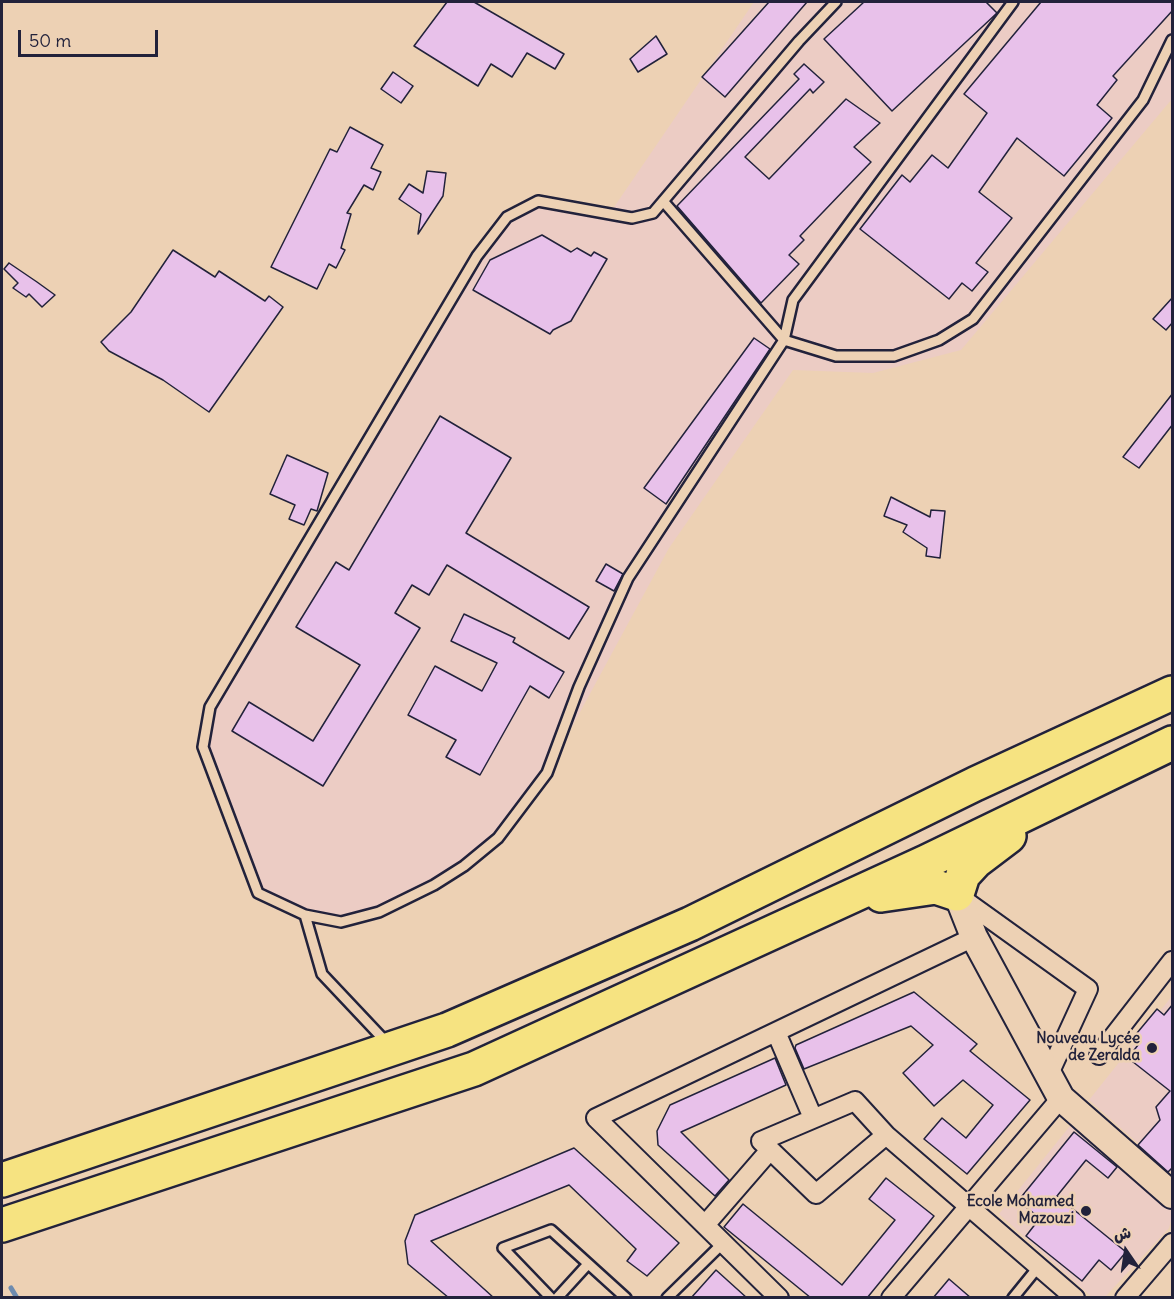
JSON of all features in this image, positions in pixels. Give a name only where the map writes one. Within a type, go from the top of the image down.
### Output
[{"type":"highway","points":[[2,1180],[447,1030],[690,924],[975,784],[1173,693]]},
{"type":"highway","points":[[2,1225],[474,1069],[926,862],[1173,743]]},
{"type":"highway","points":[[830,905],[918,888],[947,889],[957,894],[963,875],[976,861],[1064,794]]},
{"type":"street","points":[[957,894],[974,937],[1061,1098],[1173,1195]]},
{"type":"street","points":[[957,894],[1088,989],[1048,1076]]},
{"type":"street","points":[[779,1298],[596,1118],[974,937]]},
{"type":"street","points":[[1099,1055],[1173,961]]},
{"type":"street","points":[[776,1032],[813,1118]]},
{"type":"street","points":[[891,1298],[1061,1098]]},
{"type":"street","points":[[886,1135],[816,1194],[761,1141],[855,1101],[886,1135],[1075,1298]]},
{"type":"street","points":[[705,1225],[770,1150]]},
{"type":"street","points":[[1125,1298],[1173,1243]]},
{"type":"lane","points":[[836,2],[799,41],[653,213],[632,218],[538,201],[507,217],[477,256],[210,707],[203,747],[258,893],[304,915],[341,922],[379,912],[434,885],[464,866],[498,838],[547,773],[579,687],[628,578],[784,340],[793,300],[1013,2]]},
{"type":"lane","points":[[663,201],[784,340],[836,356],[894,356],[939,340],[973,319],[1143,100],[1173,40]]},
{"type":"lane","points":[[304,915],[322,974],[393,1049]]},
{"type":"lane","points":[[551,1298],[503,1248],[551,1230],[626,1298]]},
{"type":"lane","points":[[667,1298],[723,1242]]},
{"type":"lane","points":[[557,1298],[588,1264]]},
{"type":"lane","points":[[1013,1298],[1039,1266]]},
{"type":"shaded area","points":[[754,2],[1172,2],[1172,99],[961,350],[873,373],[793,370],[669,548],[547,773],[498,838],[464,866],[379,912],[341,922],[304,915],[258,893],[203,747],[210,707],[477,256],[507,217],[538,201],[610,213]]},
{"type":"shaded area","name":"Nouveau Lycée de Zeralda","points":[[1172,996],[1172,1173],[1089,1100]]},
{"type":"shaded area","name":"Ecole Mohamed Mazouzi","points":[[1070,1126],[1170,1208],[1172,1217],[1169,1228],[1105,1297],[1093,1298],[999,1214]]},
{"type":"building","points":[[447,2],[474,2],[564,54],[555,69],[527,53],[512,77],[491,64],[478,86],[414,46]]},
{"type":"building","points":[[769,2],[807,2],[725,97],[702,77]]},
{"type":"building","points":[[864,2],[986,2],[997,13],[892,111],[824,39]]},
{"type":"building","points":[[1041,2],[1173,2],[1173,10],[1113,76],[1117,80],[1097,105],[1112,118],[1064,176],[1017,138],[979,192],[1012,218],[976,263],[988,272],[972,291],[962,283],[949,299],[860,229],[902,175],[910,182],[932,155],[948,168],[987,113],[964,94]]},
{"type":"building","points":[[656,36],[667,54],[638,72],[630,59]]},
{"type":"building","points":[[804,64],[824,82],[813,93],[810,89],[745,157],[769,179],[846,99],[880,123],[854,147],[871,162],[800,236],[804,240],[789,255],[799,264],[761,303],[677,206],[799,79],[794,74]]},
{"type":"building","points":[[393,72],[413,86],[401,103],[381,89]]},
{"type":"building","points":[[350,127],[383,145],[371,168],[381,172],[373,190],[364,185],[347,213],[351,214],[341,248],[345,250],[336,268],[329,264],[317,289],[271,267],[330,149],[337,152]]},
{"type":"building","points":[[427,171],[446,173],[443,196],[418,234],[421,214],[399,199],[409,184],[423,193]]},
{"type":"building","points":[[542,235],[571,252],[577,248],[591,256],[594,252],[607,259],[571,321],[553,330],[550,334],[473,290],[490,260]]},
{"type":"building","points":[[173,250],[215,277],[219,271],[265,301],[269,296],[283,307],[209,412],[163,380],[109,351],[101,342],[131,312]]},
{"type":"building","points":[[9,263],[55,295],[42,307],[29,294],[26,297],[13,288],[18,283],[4,269]]},
{"type":"building","points":[[1173,297],[1173,322],[1166,330],[1153,319]]},
{"type":"building","points":[[754,338],[770,349],[666,504],[644,488]]},
{"type":"building","points":[[1173,393],[1173,424],[1139,468],[1123,457]]},
{"type":"building","points":[[440,416],[511,458],[466,533],[589,607],[569,639],[447,565],[429,595],[412,585],[395,613],[420,628],[323,786],[232,731],[249,702],[313,741],[360,665],[296,627],[336,562],[349,570]]},
{"type":"building","points":[[287,455],[328,473],[317,511],[311,509],[304,525],[289,519],[295,505],[270,494]]},
{"type":"building","points":[[891,497],[930,517],[931,510],[945,511],[940,558],[926,556],[927,548],[903,532],[907,525],[884,516]]},
{"type":"building","points":[[606,564],[623,574],[614,591],[596,581]]},
{"type":"building","points":[[464,614],[515,638],[513,642],[564,672],[549,698],[530,686],[480,775],[446,757],[456,740],[408,715],[435,666],[482,691],[497,663],[451,641]]},
{"type":"building","points":[[914,992],[977,1044],[970,1051],[1030,1100],[967,1174],[924,1139],[942,1118],[966,1138],[993,1105],[963,1080],[934,1106],[903,1073],[933,1045],[911,1026],[804,1069],[795,1048],[796,1045]]},
{"type":"building","points":[[1173,1004],[1173,1167],[1168,1172],[1138,1145],[1160,1120],[1156,1107],[1170,1091],[1128,1058],[1138,1045],[1132,1039],[1157,1009],[1164,1015]]},
{"type":"building","points":[[775,1058],[786,1085],[681,1132],[729,1180],[715,1196],[658,1145],[657,1131],[670,1105]]},
{"type":"building","points":[[1074,1132],[1117,1167],[1108,1178],[1086,1160],[1057,1196],[1126,1252],[1111,1270],[1099,1260],[1082,1281],[1026,1236],[1040,1218],[1018,1201]]},
{"type":"building","points":[[574,1148],[679,1243],[647,1276],[627,1261],[636,1249],[569,1185],[431,1241],[494,1298],[449,1298],[408,1264],[405,1241],[415,1215]]},
{"type":"building","points":[[886,1178],[934,1216],[867,1298],[811,1298],[724,1227],[743,1204],[842,1285],[895,1220],[869,1199]]},
{"type":"building","points":[[716,1270],[747,1298],[691,1298]]},
{"type":"building","points":[[949,1279],[971,1298],[933,1298]]},
{"type":"waterway","points":[[11,1288],[17,1298]]},
{"type":"place","name":"Nouveau Lycée de Zeralda","points":[[1152,1048]]},
{"type":"place","name":"Ecole Mohamed Mazouzi","points":[[1086,1211]]}]
